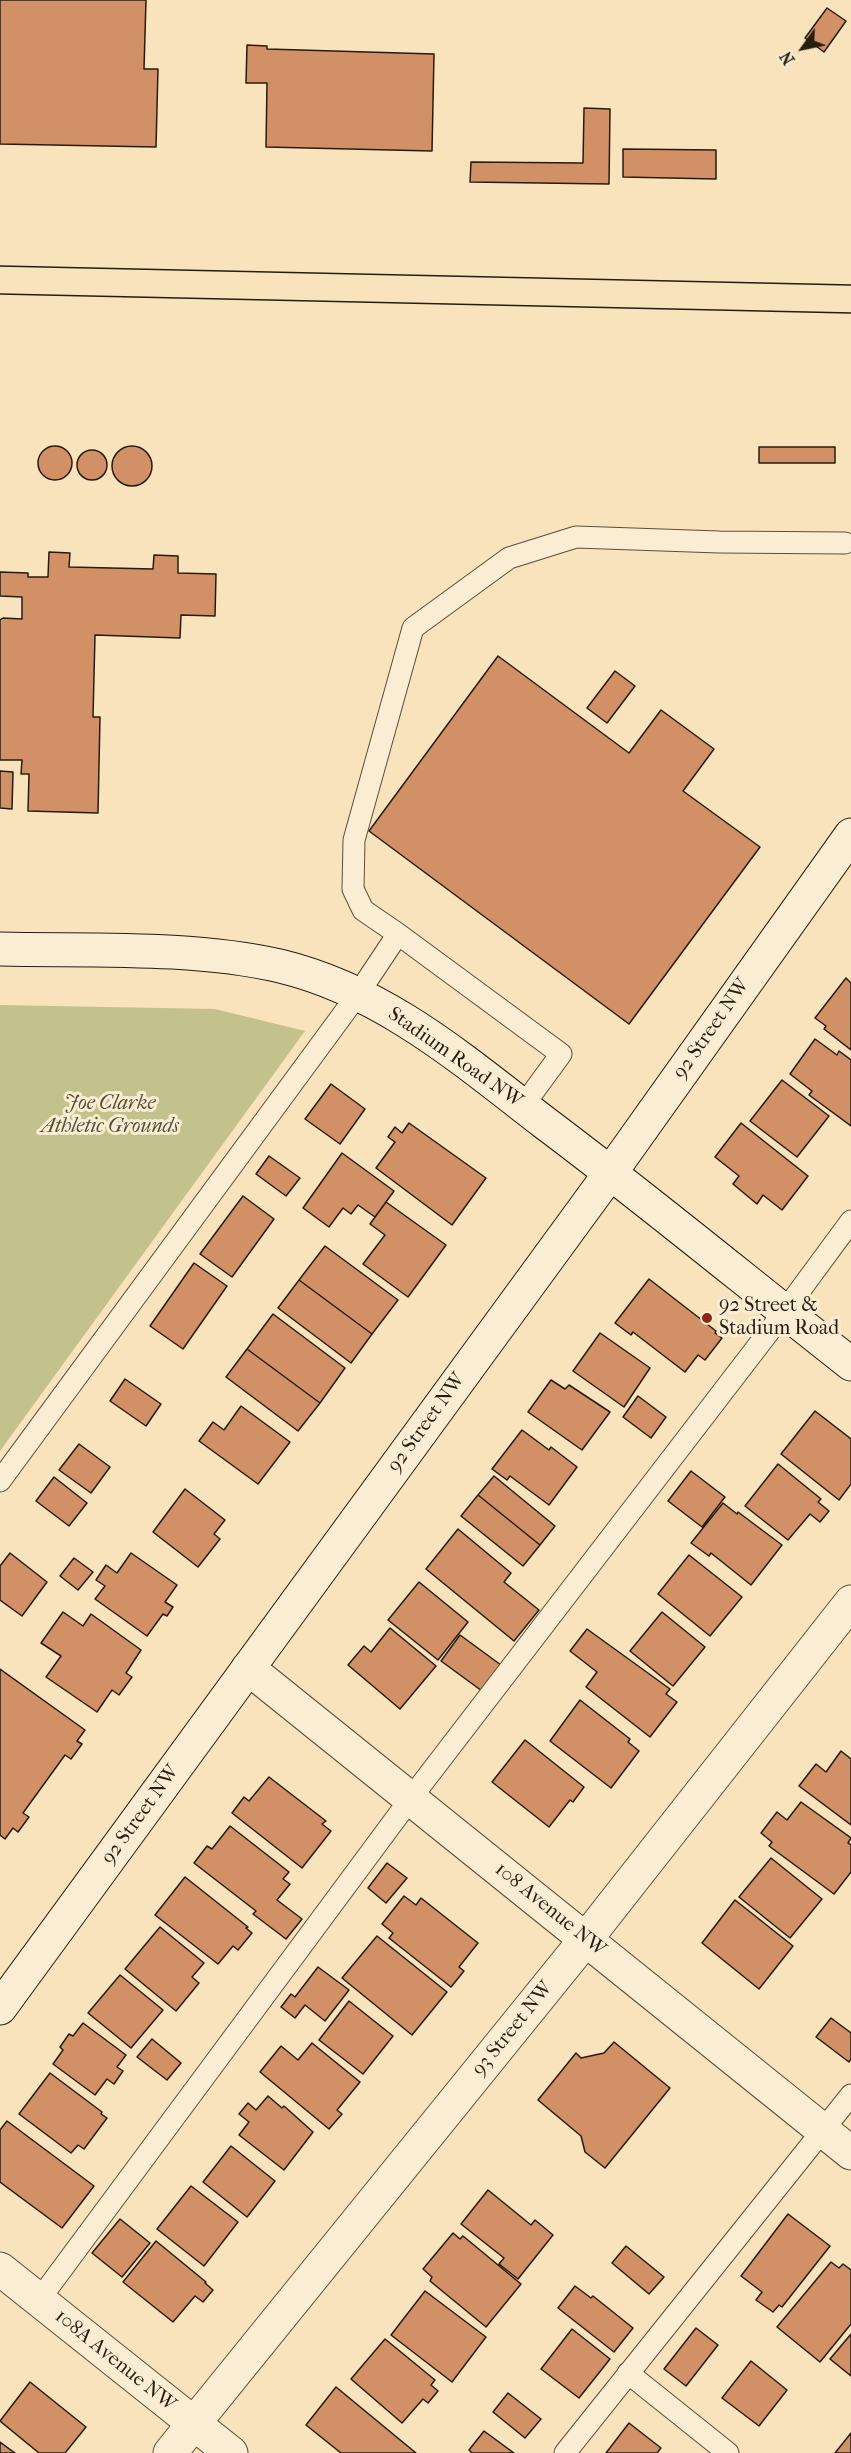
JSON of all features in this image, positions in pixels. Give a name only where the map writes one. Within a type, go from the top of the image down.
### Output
[{"type":"street","name":"92 Street NW","points":[[0,2008],[611,1172],[851,835]]},
{"type":"street","name":"Stadium Road NW","points":[[0,950],[162,953],[241,959],[311,975],[358,994],[422,1029],[611,1172],[851,1364]]},
{"type":"street","name":"93 Street NW","points":[[170,2453],[586,1939],[851,1602]]},
{"type":"street","name":"108 Avenue NW","points":[[248,1668],[851,2153]]},
{"type":"street","name":"108A Avenue NW","points":[[0,2269],[231,2453]]},
{"type":"lane","points":[[523,1106],[561,1054],[363,910],[353,889],[354,840],[413,628],[509,558],[576,537],[718,542],[845,543]]},
{"type":"lane","points":[[0,1482],[358,994],[398,934]]},
{"type":"lane","points":[[39,2300],[411,1798],[784,1312],[851,1221]]},
{"type":"lane","points":[[565,2453],[851,2095]]},
{"type":"lane","points":[[628,2373],[728,2453]]},
{"type":"green space","name":"Joe Clarke Athletic Grounds","points":[[0,1005],[215,1009],[305,1031],[0,1451]]},
{"type":"building","points":[[0,0],[146,0],[144,69],[158,69],[156,147],[0,144]]},
{"type":"building","points":[[827,8],[846,21],[824,52],[805,38]]},
{"type":"building","points":[[247,45],[267,46],[267,49],[434,54],[432,151],[266,147],[267,83],[246,83]]},
{"type":"building","points":[[584,108],[610,109],[609,184],[470,182],[471,162],[583,163]]},
{"type":"building","points":[[623,149],[716,150],[716,179],[623,177]]},
{"type":"building","points":[[55,446],[67,451],[72,463],[67,475],[55,480],[43,475],[38,463],[43,451]]},
{"type":"building","points":[[132,446],[140,447],[146,452],[151,458],[151,474],[146,480],[140,485],[132,486],[124,485],[118,480],[113,474],[112,466],[113,458],[118,452],[124,447]]},
{"type":"building","points":[[759,447],[835,447],[835,463],[759,463]]},
{"type":"building","points":[[92,450],[98,451],[106,459],[106,471],[98,479],[92,480],[86,479],[78,471],[77,465],[78,459],[86,451]]},
{"type":"building","points":[[49,552],[70,553],[69,567],[153,569],[154,555],[178,556],[178,573],[216,574],[215,616],[181,615],[180,638],[95,635],[93,717],[100,717],[98,813],[28,811],[29,774],[21,774],[22,760],[0,760],[0,620],[3,618],[22,619],[22,597],[0,596],[0,572],[28,573],[28,577],[48,577]]},
{"type":"building","points":[[498,656],[629,753],[661,710],[714,749],[683,791],[760,847],[629,1024],[369,831]]},
{"type":"building","points":[[615,671],[635,686],[607,723],[587,708]]},
{"type":"building","points":[[0,771],[13,772],[12,809],[0,808]]},
{"type":"building","points":[[846,978],[851,983],[851,1050],[824,1029],[826,1026],[815,1018]]},
{"type":"building","points":[[815,1039],[837,1055],[839,1051],[851,1060],[851,1126],[809,1095],[812,1091],[790,1074]]},
{"type":"building","points":[[782,1080],[829,1116],[797,1157],[750,1121]]},
{"type":"building","points":[[331,1084],[365,1109],[340,1144],[305,1119]]},
{"type":"building","points":[[409,1123],[486,1178],[452,1225],[376,1168],[395,1142],[388,1137],[395,1127],[402,1133]]},
{"type":"building","points":[[741,1123],[808,1176],[782,1210],[763,1195],[757,1204],[733,1184],[739,1176],[715,1157]]},
{"type":"building","points":[[342,1153],[394,1191],[375,1217],[358,1205],[351,1214],[343,1208],[329,1227],[303,1208]]},
{"type":"building","points":[[269,1156],[300,1178],[286,1196],[256,1174]]},
{"type":"building","points":[[243,1196],[274,1219],[232,1277],[200,1254]]},
{"type":"building","points":[[386,1202],[446,1245],[408,1297],[363,1264],[385,1235],[370,1224]]},
{"type":"building","points":[[325,1246],[398,1300],[372,1334],[299,1280]]},
{"type":"building","points":[[194,1263],[227,1286],[183,1349],[150,1326]]},
{"type":"building","points":[[649,1279],[722,1338],[705,1360],[698,1355],[685,1372],[633,1332],[631,1335],[615,1323]]},
{"type":"building","points":[[299,1280],[372,1334],[351,1363],[278,1308]]},
{"type":"building","points":[[273,1314],[345,1368],[320,1403],[247,1349]]},
{"type":"building","points":[[600,1333],[650,1368],[624,1407],[573,1371]]},
{"type":"building","points":[[247,1349],[320,1403],[298,1431],[226,1377]]},
{"type":"building","points":[[125,1379],[161,1404],[146,1426],[110,1401]]},
{"type":"building","points":[[551,1380],[565,1389],[569,1385],[610,1412],[582,1450],[528,1412]]},
{"type":"building","points":[[638,1396],[666,1417],[651,1438],[623,1417]]},
{"type":"building","points":[[241,1406],[290,1442],[258,1484],[199,1441],[213,1422],[224,1430]]},
{"type":"building","points":[[815,1411],[851,1439],[851,1484],[839,1500],[781,1454]]},
{"type":"building","points":[[522,1430],[549,1450],[551,1447],[577,1467],[549,1505],[510,1476],[507,1480],[492,1469]]},
{"type":"building","points":[[79,1444],[110,1467],[91,1493],[59,1470]]},
{"type":"building","points":[[778,1464],[821,1499],[818,1502],[829,1511],[820,1522],[810,1514],[788,1540],[745,1506]]},
{"type":"building","points":[[691,1471],[725,1497],[702,1527],[668,1501]]},
{"type":"building","points":[[494,1476],[555,1526],[540,1545],[478,1495]]},
{"type":"building","points":[[54,1477],[87,1503],[69,1526],[36,1501]]},
{"type":"building","points":[[185,1489],[225,1520],[214,1534],[220,1539],[198,1567],[153,1532]]},
{"type":"building","points":[[478,1495],[540,1545],[523,1566],[461,1516]]},
{"type":"building","points":[[723,1503],[782,1545],[751,1585],[711,1553],[709,1556],[691,1543]]},
{"type":"building","points":[[458,1529],[511,1573],[504,1582],[539,1610],[514,1641],[426,1569]]},
{"type":"building","points":[[10,1553],[47,1582],[22,1616],[0,1600],[0,1566]]},
{"type":"building","points":[[131,1553],[177,1585],[165,1602],[173,1607],[167,1616],[163,1614],[147,1636],[95,1599],[105,1586],[96,1580],[106,1565],[117,1573]]},
{"type":"building","points":[[689,1555],[742,1597],[710,1636],[658,1594]]},
{"type":"building","points":[[74,1558],[93,1572],[78,1590],[60,1576]]},
{"type":"building","points":[[419,1582],[468,1622],[438,1660],[388,1620]]},
{"type":"building","points":[[63,1612],[83,1626],[91,1614],[141,1650],[126,1673],[132,1677],[119,1695],[112,1690],[97,1712],[46,1677],[61,1656],[41,1643]]},
{"type":"building","points":[[662,1612],[705,1647],[673,1686],[630,1651]]},
{"type":"building","points":[[390,1628],[436,1666],[400,1709],[348,1665],[364,1646],[371,1652]]},
{"type":"building","points":[[587,1629],[670,1689],[666,1694],[677,1702],[650,1737],[586,1687],[597,1672],[570,1651]]},
{"type":"building","points":[[460,1635],[501,1665],[482,1691],[441,1661]]},
{"type":"building","points":[[0,1669],[85,1730],[77,1741],[82,1744],[71,1759],[65,1755],[23,1813],[29,1817],[18,1832],[13,1828],[5,1839],[0,1835]]},
{"type":"building","points":[[580,1700],[630,1739],[628,1742],[639,1751],[611,1788],[550,1741]]},
{"type":"building","points":[[525,1740],[584,1787],[573,1802],[570,1800],[549,1827],[492,1782]]},
{"type":"building","points":[[841,1751],[851,1759],[851,1825],[799,1786],[816,1764],[826,1772]]},
{"type":"building","points":[[269,1777],[326,1821],[322,1824],[331,1831],[302,1868],[232,1813],[244,1797],[249,1801]]},
{"type":"building","points":[[801,1802],[851,1838],[848,1843],[851,1845],[851,1872],[834,1894],[769,1846],[772,1842],[761,1833],[777,1812],[787,1820]]},
{"type":"building","points":[[230,1826],[289,1872],[283,1879],[290,1884],[277,1900],[302,1919],[286,1939],[253,1914],[256,1911],[194,1863],[207,1846],[212,1849]]},
{"type":"building","points":[[771,1858],[822,1899],[790,1938],[739,1897]]},
{"type":"building","points":[[387,1863],[407,1878],[386,1903],[368,1888]]},
{"type":"building","points":[[185,1877],[248,1927],[246,1928],[252,1933],[238,1950],[233,1946],[218,1964],[155,1915]]},
{"type":"building","points":[[404,1896],[416,1905],[421,1898],[478,1943],[459,1967],[464,1971],[451,1987],[389,1938],[393,1933],[382,1924]]},
{"type":"building","points":[[735,1900],[793,1946],[759,1989],[702,1943]]},
{"type":"building","points":[[160,1927],[204,1963],[192,1977],[199,1983],[176,2011],[125,1969]]},
{"type":"building","points":[[377,1936],[447,1992],[412,2035],[342,1978]]},
{"type":"building","points":[[318,1967],[349,1990],[325,2021],[305,2005],[295,2018],[281,2007],[291,1994],[295,1997]]},
{"type":"building","points":[[120,1975],[163,2010],[131,2048],[88,2013]]},
{"type":"building","points":[[349,2001],[393,2036],[363,2074],[319,2040]]},
{"type":"building","points":[[831,2018],[851,2033],[849,2062],[816,2037]]},
{"type":"building","points":[[83,2023],[126,2055],[117,2067],[123,2071],[114,2084],[107,2079],[95,2095],[53,2064],[63,2050],[60,2047],[69,2034],[73,2036]]},
{"type":"building","points":[[152,2039],[181,2063],[167,2080],[137,2057]]},
{"type":"building","points":[[614,2042],[670,2088],[605,2168],[585,2152],[581,2136],[538,2100],[576,2053],[581,2058],[604,2053]]},
{"type":"building","points":[[312,2043],[360,2082],[337,2110],[342,2114],[329,2129],[260,2072],[281,2046],[298,2060]]},
{"type":"building","points":[[50,2073],[107,2118],[84,2149],[78,2145],[71,2153],[19,2114]]},
{"type":"building","points":[[268,2096],[282,2108],[284,2106],[313,2132],[284,2170],[239,2135],[249,2122],[239,2114],[248,2103],[256,2110]]},
{"type":"building","points":[[7,2121],[94,2186],[62,2228],[0,2182],[0,2130]]},
{"type":"building","points":[[231,2146],[275,2181],[247,2217],[203,2182]]},
{"type":"building","points":[[191,2186],[238,2222],[204,2266],[157,2229]]},
{"type":"building","points":[[488,2190],[531,2225],[535,2220],[553,2235],[518,2279],[499,2264],[504,2258],[461,2224]]},
{"type":"building","points":[[788,2214],[830,2246],[782,2307],[779,2305],[773,2312],[756,2300],[762,2292],[741,2276]]},
{"type":"building","points":[[120,2219],[150,2243],[122,2277],[92,2253]]},
{"type":"building","points":[[453,2233],[460,2239],[463,2236],[521,2284],[486,2327],[430,2281],[432,2277],[423,2269]]},
{"type":"building","points":[[156,2241],[213,2290],[203,2302],[195,2296],[173,2322],[123,2282]]},
{"type":"building","points":[[626,2246],[664,2277],[649,2294],[612,2263]]},
{"type":"building","points":[[831,2262],[839,2268],[843,2264],[851,2270],[851,2324],[820,2362],[777,2327]]},
{"type":"building","points":[[575,2286],[591,2298],[593,2296],[633,2328],[614,2352],[558,2308]]},
{"type":"building","points":[[425,2291],[486,2337],[452,2382],[391,2335]]},
{"type":"building","points":[[696,2328],[718,2345],[686,2386],[664,2369]]},
{"type":"building","points":[[572,2329],[610,2359],[579,2398],[541,2369]]},
{"type":"building","points":[[851,2334],[851,2376],[830,2359]]},
{"type":"building","points":[[385,2339],[435,2380],[431,2385],[438,2391],[428,2403],[423,2399],[402,2423],[351,2379]]},
{"type":"building","points":[[751,2361],[787,2390],[759,2426],[722,2398]]},
{"type":"building","points":[[30,2382],[86,2427],[65,2453],[39,2453],[0,2421]]},
{"type":"building","points":[[336,2387],[416,2453],[341,2453],[306,2425]]},
{"type":"building","points":[[508,2393],[541,2419],[525,2438],[493,2412]]},
{"type":"building","points":[[629,2423],[661,2448],[657,2453],[606,2453]]},
{"type":"building","points":[[484,2431],[514,2453],[472,2453],[469,2450]]},
{"type":"building","points":[[851,2433],[851,2453],[835,2453]]},
{"type":"building","points":[[0,2442],[15,2453],[0,2453]]},
{"type":"tram line","points":[[0,266],[851,285]]},
{"type":"tram line","points":[[0,294],[851,313]]},
{"type":"place","name":"92 Street & Stadium Road","points":[[707,1318]]}]
